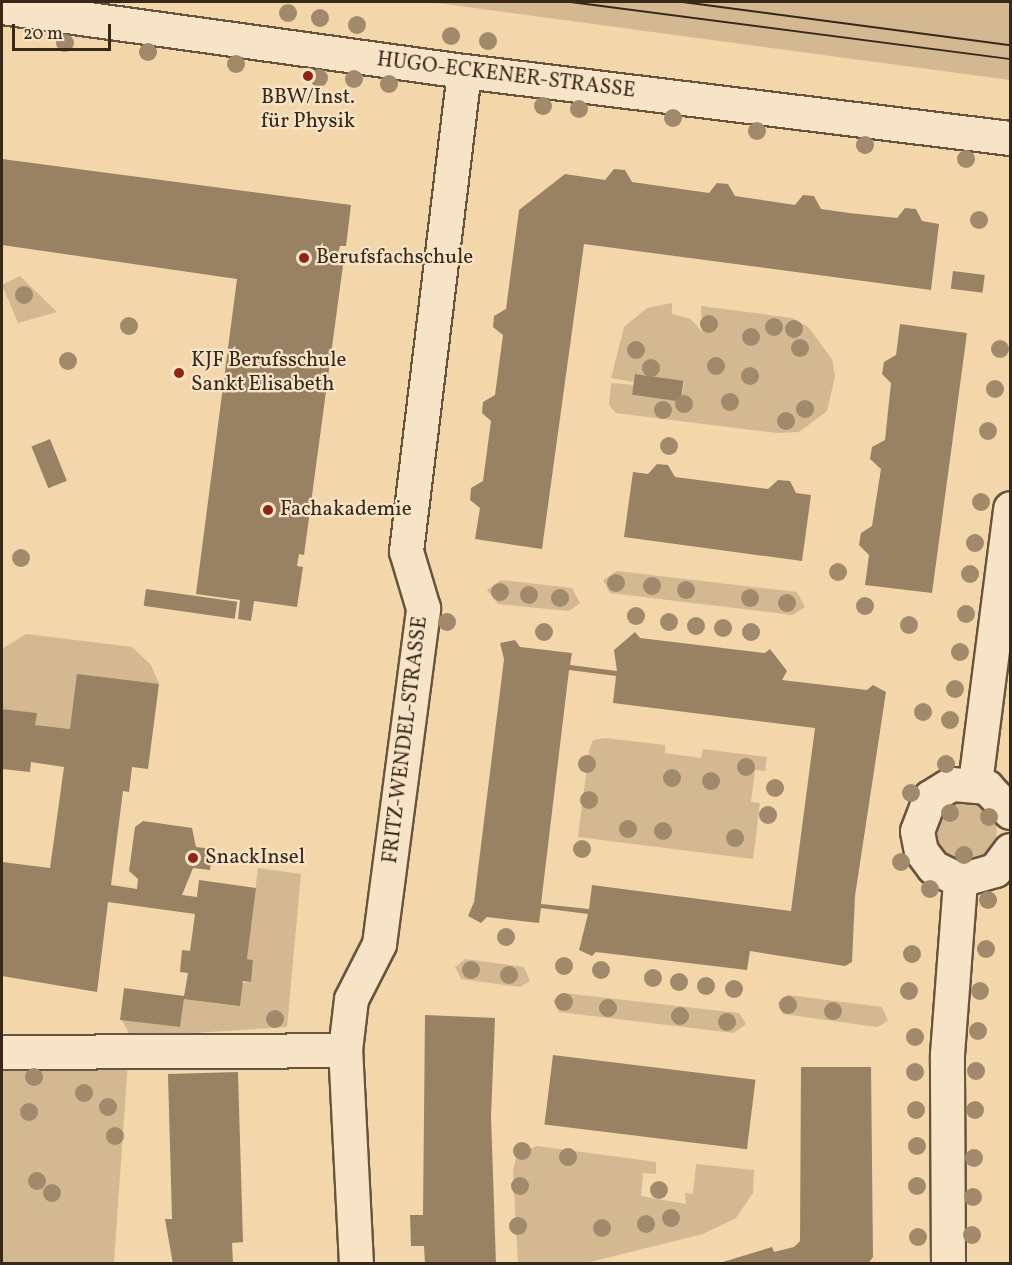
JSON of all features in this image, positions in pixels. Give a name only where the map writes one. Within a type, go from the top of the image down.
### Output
[{"type":"street","name":"HUGO-ECKENER-STRASSE","points":[[2,7],[464,71],[1011,138]]},
{"type":"street","name":"FRITZ-WENDEL-STRASSE","points":[[356,1263],[345,1050],[351,999],[379,944],[423,608],[406,551],[464,71]]},
{"type":"street","points":[[975,783],[1011,508]]},
{"type":"street","points":[[1011,812],[998,794],[975,783],[940,789],[918,819],[918,841],[926,860],[941,873],[960,879],[995,870],[1011,850]]},
{"type":"street","points":[[948,1263],[947,1054],[960,879]]},
{"type":"street","points":[[2,1052],[345,1050]]},
{"type":"shaded area","points":[[430,2],[1010,2],[1010,80]]},
{"type":"shaded area","points":[[20,276],[57,312],[18,323],[2,285]]},
{"type":"shaded area","points":[[672,303],[672,314],[691,319],[702,332],[701,306],[792,318],[808,327],[832,359],[835,376],[827,411],[799,432],[777,433],[616,413],[609,405],[611,383],[634,385],[633,395],[681,401],[684,381],[635,374],[634,382],[611,378],[624,327],[647,308]]},
{"type":"shaded area","points":[[617,571],[797,592],[805,607],[793,615],[610,593],[603,580]]},
{"type":"shaded area","points":[[501,580],[572,588],[580,603],[569,611],[498,604],[487,590]]},
{"type":"shaded area","points":[[26,634],[132,647],[151,665],[159,684],[70,729],[35,725],[36,713],[2,709],[2,649]]},
{"type":"shaded area","points":[[605,738],[665,745],[665,753],[701,758],[703,749],[767,757],[765,771],[755,770],[751,802],[760,803],[753,859],[578,837],[589,751],[593,740]]},
{"type":"shaded area","points":[[966,800],[978,802],[988,809],[995,819],[997,831],[995,843],[988,853],[978,860],[966,862],[954,860],[944,853],[937,843],[935,831],[937,819],[944,809],[954,802]]},
{"type":"shaded area","points":[[258,868],[301,874],[287,1027],[131,1037],[122,1020],[180,1027],[184,999],[251,981],[253,960],[247,959]]},
{"type":"shaded area","points":[[465,959],[524,967],[530,981],[520,987],[461,979],[455,967]]},
{"type":"shaded area","points":[[563,993],[739,1013],[746,1024],[734,1033],[559,1012],[553,1001]]},
{"type":"shaded area","points":[[788,995],[882,1007],[888,1021],[877,1027],[783,1014],[778,1003]]},
{"type":"shaded area","points":[[2,1057],[128,1066],[114,1264],[2,1264]]},
{"type":"shaded area","points":[[537,1146],[656,1162],[656,1174],[643,1173],[641,1196],[686,1204],[685,1193],[693,1194],[696,1164],[754,1170],[753,1193],[736,1218],[703,1234],[586,1263],[518,1263],[513,1170],[517,1154]]},
{"type":"building","points":[[2,159],[351,205],[346,246],[340,246],[337,257],[344,258],[304,555],[299,554],[297,566],[303,567],[297,607],[254,601],[251,621],[238,619],[240,600],[196,594],[237,279],[2,245]]},
{"type":"building","points":[[614,169],[625,170],[632,182],[709,193],[717,183],[728,184],[735,196],[795,205],[803,195],[814,196],[821,209],[849,213],[897,218],[905,208],[916,209],[922,221],[939,224],[931,290],[584,244],[542,549],[475,539],[480,508],[470,500],[471,488],[483,481],[491,421],[482,413],[483,402],[495,395],[503,335],[493,327],[494,316],[506,309],[519,210],[565,174],[605,180]]},
{"type":"building","points":[[953,271],[985,275],[983,293],[951,289]]},
{"type":"building","points":[[900,324],[967,333],[932,593],[865,585],[869,555],[859,545],[861,533],[872,526],[881,469],[870,459],[872,447],[885,440],[891,383],[882,374],[884,362],[896,355]]},
{"type":"building","points":[[635,374],[684,381],[681,402],[632,395]]},
{"type":"building","points":[[50,439],[67,481],[48,488],[31,446]]},
{"type":"building","points":[[657,464],[668,465],[675,477],[768,489],[778,480],[790,481],[796,493],[811,495],[802,561],[624,537],[633,472],[648,474]]},
{"type":"building","points":[[146,589],[237,602],[235,619],[144,606]]},
{"type":"building","points":[[635,632],[640,638],[765,653],[770,649],[787,671],[782,680],[867,690],[873,685],[886,692],[855,896],[852,962],[845,966],[750,951],[747,970],[596,952],[592,956],[579,950],[588,914],[541,908],[539,923],[487,917],[481,923],[468,916],[474,902],[504,659],[500,643],[515,640],[520,647],[572,653],[570,665],[617,671],[614,650]],"holes":[[[569,670],[616,676],[613,703],[815,728],[791,911],[592,885],[589,909],[541,904]]]},
{"type":"building","points":[[77,674],[159,684],[148,769],[132,767],[129,792],[123,791],[111,885],[137,889],[138,879],[129,871],[135,827],[143,821],[192,828],[196,847],[213,849],[210,870],[193,868],[182,895],[197,897],[199,880],[256,888],[247,959],[253,960],[251,982],[243,981],[240,1006],[184,999],[180,1027],[120,1020],[124,988],[184,996],[188,973],[180,972],[182,950],[190,951],[195,914],[108,902],[97,992],[2,976],[2,862],[50,868],[64,767],[31,762],[30,772],[2,769],[2,709],[37,713],[35,725],[70,729]]},
{"type":"building","points":[[425,1015],[495,1018],[491,1116],[496,1264],[425,1264],[424,1246],[411,1246],[410,1215],[423,1215]]},
{"type":"building","points":[[553,1055],[755,1080],[747,1149],[544,1124]]},
{"type":"building","points":[[801,1067],[871,1067],[873,1257],[868,1264],[716,1264],[772,1247],[774,1252],[794,1247],[800,1241]]},
{"type":"building","points":[[238,1072],[243,1242],[232,1243],[233,1264],[173,1264],[165,1219],[172,1219],[168,1074]]},
{"type":"tram line","points":[[571,2],[1010,59]]},
{"type":"tram line","points":[[683,2],[1010,45]]},
{"type":"place","name":"BBW/Inst. für Physik","points":[[308,76]]},
{"type":"place","name":"Berufsfachschule","points":[[304,258]]},
{"type":"place","name":"KJF Berufsschule Sankt Elisabeth","points":[[179,373]]},
{"type":"place","name":"Fachakademie","points":[[268,510]]},
{"type":"place","name":"SnackInsel","points":[[193,858]]}]
